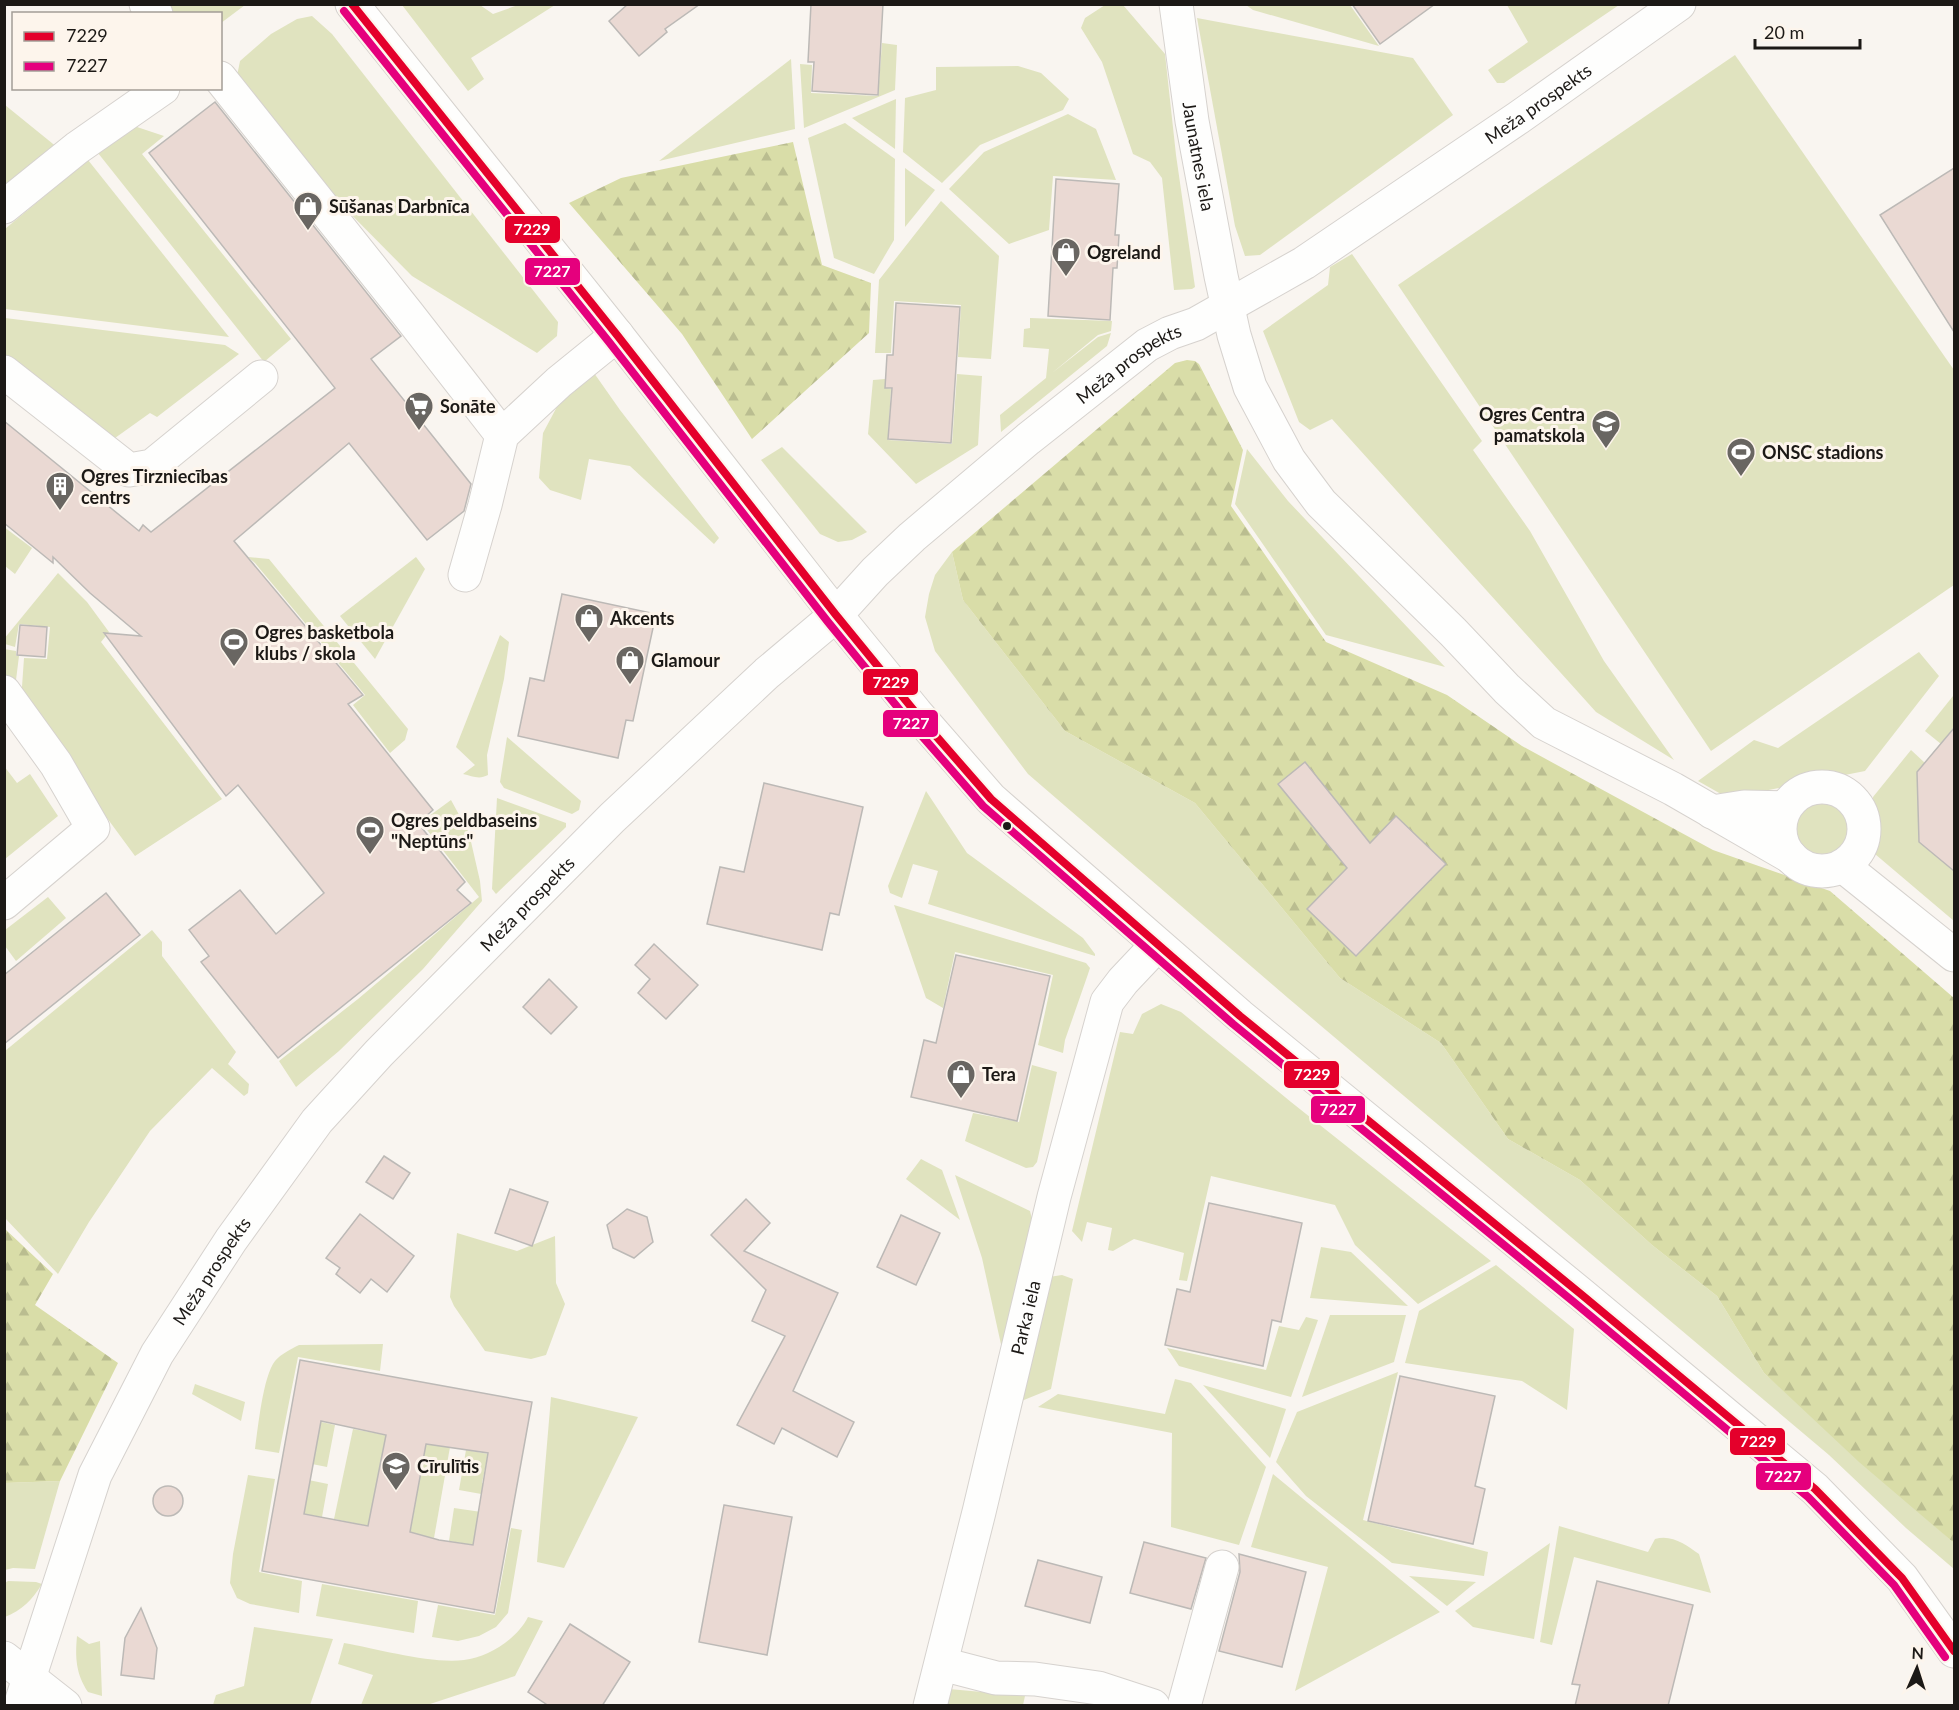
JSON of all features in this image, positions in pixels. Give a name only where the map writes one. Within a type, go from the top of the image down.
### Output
[{"type":"street","points":[[352,4],[617,335],[836,615],[991,800],[1240,1016],[1582,1295],[1815,1489],[1902,1578],[1954,1651]]},
{"type":"street","name":"Jaunatnes iela","points":[[1176,4],[1192,121],[1228,307],[1250,387],[1289,460],[1321,503],[1544,723],[1673,789],[1791,857]]},
{"type":"street","name":"Meža prospekts","points":[[18,1680],[95,1475],[157,1354],[231,1240],[317,1121],[379,1053],[612,818],[767,673],[836,615],[875,572],[912,537],[1028,439],[1147,345],[1170,333],[1196,324],[1304,263],[1518,118],[1679,4]]},
{"type":"street","points":[[222,81],[502,435]]},
{"type":"street","points":[[4,207],[77,148],[160,90]]},
{"type":"street","points":[[465,575],[502,435],[559,382],[617,335]]},
{"type":"street","points":[[4,372],[129,470],[152,466],[261,377]]},
{"type":"street","points":[[4,692],[56,764],[93,828],[4,903]]},
{"type":"street","points":[[1823,786],[1838,788],[1855,802],[1863,814],[1865,830],[1862,844],[1855,856],[1843,866],[1816,871],[1803,866],[1791,857],[1782,842],[1780,827],[1785,808],[1798,793],[1808,788],[1823,786]]},
{"type":"street","points":[[1712,812],[1744,807],[1785,808]]},
{"type":"street","points":[[1843,866],[1954,955]]},
{"type":"street","name":"Parka iela","points":[[930,1706],[1054,1197],[1107,1002],[1157,945]]},
{"type":"street","points":[[1184,1706],[1222,1567]]},
{"type":"street","points":[[942,1664],[996,1678],[1035,1679],[1098,1688],[1153,1706]]},
{"type":"street","points":[[18,1680],[64,1706]]},
{"type":"green space","points":[[165,5],[245,5],[222,22],[222,12],[171,12]]},
{"type":"green space","points":[[402,5],[480,5],[493,14],[518,5],[555,5],[471,58],[484,79],[468,91]]},
{"type":"green space","points":[[1105,5],[1123,5],[1165,54],[1176,155],[1195,287],[1192,289],[1174,290],[1162,178],[1150,162],[1133,154],[1102,62],[1081,28],[1085,18]]},
{"type":"green space","points":[[1246,5],[1350,5],[1379,46],[1253,10]]},
{"type":"green space","points":[[1507,5],[1619,5],[1504,83],[1497,83],[1488,70],[1528,42]]},
{"type":"green space","points":[[312,16],[332,34],[558,322],[557,336],[537,353],[412,276],[321,184],[237,76],[240,61],[271,34],[297,19]]},
{"type":"green space","points":[[1197,18],[1413,58],[1453,115],[1260,255],[1245,256],[1235,226]]},
{"type":"green space","points":[[882,43],[897,45],[895,90],[804,128],[800,64],[812,65],[811,93],[878,96]]},
{"type":"green space","name":"ONSC stadions","points":[[1735,55],[1954,370],[1954,585],[1711,751],[1398,285]]},
{"type":"green space","points":[[791,59],[795,129],[659,161]]},
{"type":"green space","points":[[1018,66],[1041,73],[1069,99],[1063,110],[980,145],[942,183],[903,152],[905,98],[936,90],[936,67]]},
{"type":"green space","points":[[896,99],[895,149],[852,118]]},
{"type":"green space","points":[[5,105],[58,148],[5,198]]},
{"type":"green space","points":[[1068,114],[1096,129],[1116,180],[1053,176],[1049,230],[1009,244],[949,189],[984,152]]},
{"type":"green space","points":[[845,123],[895,159],[894,240],[874,274],[834,258],[808,138]]},
{"type":"green space","points":[[128,124],[164,136],[142,154],[291,339],[264,362],[98,153]]},
{"type":"green space","points":[[793,142],[822,265],[871,283],[869,333],[752,439],[682,334],[569,203],[621,178]]},
{"type":"green space","points":[[88,160],[229,337],[5,309],[5,229]]},
{"type":"green space","points":[[905,168],[935,190],[905,227]]},
{"type":"green space","points":[[941,201],[999,256],[991,359],[958,357],[961,305],[894,301],[891,353],[875,353],[879,280]]},
{"type":"green space","points":[[1352,254],[1482,441],[1473,450],[1530,531],[1604,661],[1674,760],[1596,712],[1332,419],[1310,430],[1299,422],[1263,331],[1328,285],[1330,267]]},
{"type":"green space","points":[[5,318],[225,345],[239,354],[157,417],[150,413],[115,438],[115,450],[5,355]]},
{"type":"green space","points":[[1030,318],[1112,321],[1111,331],[1098,335],[1052,373],[1098,337],[1111,333],[1107,346],[1001,432],[1000,415],[1046,378],[1049,349],[1023,347],[1024,329],[1030,328]]},
{"type":"green space","points":[[1187,360],[1199,364],[1243,450],[1231,506],[1326,642],[1447,695],[1522,746],[1713,850],[1830,891],[1954,998],[1954,1543],[1859,1462],[1764,1373],[1717,1296],[1652,1245],[1580,1180],[1508,1139],[1441,1043],[1340,978],[1195,803],[1065,731],[963,600],[952,552],[1175,363]]},
{"type":"green space","points":[[594,373],[719,538],[714,544],[630,466],[589,459],[581,500],[550,490],[539,478],[543,433],[567,388]]},
{"type":"green space","points":[[957,374],[982,376],[978,445],[916,484],[868,434],[873,380],[885,379],[885,388],[891,389],[888,440],[952,444]]},
{"type":"green space","points":[[782,447],[867,532],[852,540],[838,542],[820,534],[761,460]]},
{"type":"green space","points":[[1247,449],[1288,501],[1445,667],[1326,635],[1235,504]]},
{"type":"green space","points":[[4,527],[32,548],[15,574],[5,566]]},
{"type":"green space","points":[[952,552],[963,600],[1065,731],[1195,803],[1340,978],[1441,1043],[1508,1139],[1580,1180],[1652,1245],[1717,1296],[1764,1373],[1954,1543],[1954,1569],[1906,1528],[1829,1455],[1288,998],[1028,774],[935,651],[925,617],[935,575]]},
{"type":"green space","points":[[248,557],[269,559],[408,729],[405,740],[390,753],[353,705],[365,695]]},
{"type":"green space","points":[[416,557],[425,569],[375,659],[340,616]]},
{"type":"green space","points":[[58,573],[87,602],[109,632],[101,642],[222,799],[135,856],[21,701],[24,658],[47,659],[50,627],[19,624],[15,647],[5,644],[4,639]]},
{"type":"green space","points":[[500,635],[509,642],[504,679],[487,755],[488,775],[475,777],[463,774],[475,765],[456,747]]},
{"type":"green space","points":[[4,649],[16,651],[16,656],[19,656],[14,696],[5,682]]},
{"type":"green space","points":[[1919,652],[1939,676],[1865,771],[1728,798],[1698,781],[1754,740],[1778,748]]},
{"type":"green space","points":[[1953,696],[1954,727],[1941,744],[1925,731]]},
{"type":"green space","points":[[507,737],[581,801],[579,810],[572,814],[504,788],[500,782]]},
{"type":"green space","points":[[1911,750],[1925,763],[1917,772],[1919,842],[1954,871],[1954,921],[1875,854],[1873,797]]},
{"type":"green space","points":[[4,766],[17,783],[30,774],[58,816],[5,859]]},
{"type":"green space","points":[[926,791],[967,853],[1083,938],[1095,956],[928,904],[938,871],[913,864],[902,898],[890,893],[888,886]]},
{"type":"green space","points":[[497,798],[566,823],[566,827],[496,894],[492,889]]},
{"type":"green space","points":[[451,800],[469,833],[482,901],[423,969],[339,1051],[296,1087],[279,1061],[358,999],[479,897],[421,822]]},
{"type":"green space","points":[[1818,800],[1830,800],[1841,805],[1849,813],[1854,830],[1852,842],[1841,855],[1830,860],[1818,860],[1807,855],[1799,847],[1794,836],[1794,824],[1799,813],[1807,805]]},
{"type":"green space","points":[[48,897],[66,918],[16,961],[5,946],[5,930]]},
{"type":"green space","points":[[894,905],[1086,963],[1090,968],[1065,1040],[1063,1053],[1038,1045],[1053,975],[955,952],[943,1008],[926,998]]},
{"type":"green space","points":[[152,930],[162,942],[162,956],[236,1052],[228,1064],[249,1084],[248,1093],[244,1096],[212,1068],[150,1131],[89,1222],[58,1274],[5,1218],[5,1051]]},
{"type":"green space","points":[[1161,1004],[1181,1012],[1491,1261],[1418,1304],[1355,1245],[1335,1205],[1211,1176],[1187,1281],[1179,1280],[1184,1253],[1134,1239],[1113,1251],[1108,1250],[1112,1228],[1087,1222],[1082,1242],[1072,1231],[1120,1032],[1133,1034],[1142,1014]]},
{"type":"green space","points":[[1032,1065],[1057,1072],[1037,1162],[1033,1167],[1026,1168],[965,1141],[973,1113],[1019,1122]]},
{"type":"green space","points":[[921,1159],[942,1170],[960,1220],[906,1179]]},
{"type":"green space","points":[[955,1175],[1030,1211],[1035,1231],[1004,1358],[982,1258]]},
{"type":"green space","points":[[5,1229],[53,1274],[35,1305],[118,1363],[60,1481],[5,1483]]},
{"type":"green space","points":[[457,1233],[517,1251],[555,1236],[556,1283],[565,1304],[546,1355],[531,1359],[485,1351],[450,1297]]},
{"type":"green space","points":[[1321,1247],[1351,1252],[1408,1306],[1310,1298]]},
{"type":"green space","points":[[1496,1265],[1574,1329],[1567,1410],[1522,1381],[1405,1363],[1419,1311]]},
{"type":"green space","points":[[1062,1275],[1073,1279],[1051,1389],[1019,1402],[1049,1277]]},
{"type":"green space","points":[[1330,1315],[1406,1315],[1394,1362],[1302,1397]]},
{"type":"green space","points":[[1306,1317],[1318,1320],[1291,1397],[1179,1366],[1167,1348],[1266,1370],[1279,1326],[1299,1330]]},
{"type":"green space","points":[[383,1344],[380,1371],[298,1357],[279,1453],[255,1449],[267,1378],[280,1356],[299,1345]]},
{"type":"green space","points":[[1398,1372],[1363,1520],[1488,1552],[1484,1576],[1392,1563],[1306,1496],[1276,1462],[1297,1412]]},
{"type":"green space","points":[[1175,1379],[1191,1383],[1266,1467],[1239,1545],[1171,1527],[1172,1433],[1038,1407],[1058,1394],[1165,1414]]},
{"type":"green space","points":[[195,1384],[245,1402],[241,1421],[192,1394]]},
{"type":"green space","points":[[1203,1385],[1286,1409],[1270,1458]]},
{"type":"green space","points":[[551,1397],[638,1417],[564,1568],[537,1562]]},
{"type":"green space","points":[[321,1422],[335,1425],[327,1467],[292,1460],[315,1452]]},
{"type":"green space","points":[[353,1429],[386,1435],[368,1526],[334,1519]]},
{"type":"green space","points":[[426,1443],[450,1447],[434,1538],[410,1534]]},
{"type":"green space","points":[[466,1450],[488,1454],[482,1483],[500,1486],[498,1497],[459,1490]]},
{"type":"green space","points":[[1273,1474],[1440,1612],[1295,1691],[1328,1567],[1251,1547]]},
{"type":"green space","points":[[248,1475],[275,1479],[259,1572],[302,1581],[299,1613],[250,1604],[237,1598],[230,1583],[233,1554]]},
{"type":"green space","points":[[289,1476],[328,1484],[322,1517],[304,1514],[309,1485]]},
{"type":"green space","points":[[60,1481],[35,1569],[5,1570],[5,1483]]},
{"type":"green space","points":[[454,1508],[495,1514],[473,1545],[449,1541]]},
{"type":"green space","points":[[1559,1526],[1648,1552],[1655,1539],[1667,1538],[1678,1541],[1699,1554],[1711,1593],[1574,1557],[1552,1645],[1540,1642]]},
{"type":"green space","points":[[511,1528],[522,1530],[508,1613],[496,1627],[479,1636],[458,1641],[432,1637],[438,1605],[495,1615]]},
{"type":"green space","points":[[1550,1543],[1534,1639],[1473,1627],[1455,1611]]},
{"type":"green space","points":[[1409,1576],[1476,1582],[1447,1606]]},
{"type":"green space","points":[[8,1581],[42,1584],[26,1604],[5,1617],[5,1583]]},
{"type":"green space","points":[[322,1584],[418,1601],[414,1633],[316,1616]]},
{"type":"green space","points":[[528,1617],[543,1621],[515,1676],[427,1705],[361,1705],[373,1675],[338,1664],[344,1643],[436,1660],[451,1661],[473,1658],[501,1646],[517,1633]]},
{"type":"green space","points":[[254,1627],[333,1639],[310,1705],[213,1705],[216,1695],[244,1686]]},
{"type":"green space","points":[[77,1636],[89,1644],[100,1641],[102,1696],[88,1692],[81,1679],[76,1659]]},
{"type":"green space","points":[[949,1689],[1025,1696],[1023,1705],[945,1706]]},
{"type":"building","points":[[628,4],[700,4],[665,29],[667,32],[639,56],[609,21]]},
{"type":"building","points":[[811,4],[883,4],[878,95],[812,91],[814,62],[808,62]]},
{"type":"building","points":[[1352,4],[1435,4],[1380,44]]},
{"type":"building","points":[[215,102],[401,336],[371,359],[471,484],[464,511],[427,540],[349,443],[234,541],[363,695],[348,704],[433,810],[418,823],[465,882],[457,890],[471,903],[278,1058],[201,962],[209,956],[189,930],[240,890],[276,934],[324,893],[238,785],[226,796],[104,633],[141,636],[90,593],[53,557],[53,563],[4,523],[4,421],[139,531],[143,525],[151,532],[335,388],[149,153]]},
{"type":"building","points":[[1954,168],[1954,332],[1880,215]]},
{"type":"building","points":[[1056,179],[1119,184],[1115,235],[1119,235],[1117,268],[1113,268],[1110,320],[1048,316]]},
{"type":"building","points":[[896,303],[960,307],[951,443],[888,439],[892,388],[885,388],[887,355],[893,355]]},
{"type":"building","points":[[562,594],[656,614],[633,721],[626,720],[618,758],[518,736],[530,678],[544,681]]},
{"type":"building","points":[[20,625],[47,627],[45,657],[17,655]]},
{"type":"building","points":[[1954,728],[1954,871],[1919,842],[1917,772]]},
{"type":"building","points":[[1305,762],[1370,843],[1396,816],[1446,864],[1356,956],[1307,909],[1347,868],[1278,784]]},
{"type":"building","points":[[764,783],[863,807],[839,915],[830,913],[822,950],[707,924],[720,867],[744,872]]},
{"type":"building","points":[[106,893],[140,935],[4,1044],[4,975]]},
{"type":"building","points":[[654,944],[698,985],[666,1019],[638,993],[650,979],[635,965]]},
{"type":"building","points":[[956,955],[1050,976],[1017,1121],[911,1097],[924,1040],[936,1043]]},
{"type":"building","points":[[549,979],[577,1007],[551,1034],[523,1007]]},
{"type":"building","points":[[384,1156],[410,1173],[393,1199],[366,1182]]},
{"type":"building","points":[[510,1189],[548,1202],[532,1246],[495,1233]]},
{"type":"building","points":[[746,1199],[770,1223],[744,1251],[838,1293],[793,1391],[854,1422],[837,1457],[782,1428],[774,1444],[737,1425],[785,1336],[752,1321],[766,1290],[711,1235]]},
{"type":"building","points":[[1209,1203],[1302,1223],[1281,1322],[1272,1320],[1263,1366],[1165,1345],[1177,1289],[1190,1292]]},
{"type":"building","points":[[627,1209],[647,1217],[653,1242],[634,1258],[613,1248],[607,1225]]},
{"type":"building","points":[[360,1214],[414,1256],[387,1292],[371,1279],[360,1293],[336,1274],[340,1268],[326,1258]]},
{"type":"building","points":[[901,1215],[940,1233],[916,1285],[877,1267]]},
{"type":"building","name":"Cīrulītis","points":[[300,1360],[532,1402],[494,1613],[262,1571]],"holes":[[[321,1421],[386,1435],[368,1526],[304,1514]],[[426,1444],[488,1453],[473,1545],[439,1540],[410,1532]]]},
{"type":"building","points":[[1400,1376],[1495,1396],[1475,1486],[1485,1489],[1473,1544],[1368,1521]]},
{"type":"building","points":[[168,1486],[179,1490],[183,1501],[179,1512],[168,1516],[157,1512],[153,1501],[157,1490]]},
{"type":"building","points":[[724,1505],[792,1517],[767,1655],[699,1642]]},
{"type":"building","points":[[1144,1542],[1206,1558],[1191,1609],[1130,1593]]},
{"type":"building","points":[[1239,1554],[1306,1572],[1282,1667],[1219,1651],[1240,1572]]},
{"type":"building","points":[[1038,1560],[1102,1577],[1090,1623],[1025,1606]]},
{"type":"building","points":[[1597,1581],[1693,1605],[1668,1706],[1575,1706],[1580,1685],[1572,1684]]},
{"type":"building","points":[[141,1608],[157,1648],[154,1679],[121,1675],[125,1638]]},
{"type":"building","points":[[570,1624],[630,1662],[602,1706],[549,1706],[528,1692]]},
{"type":"transit line","name":"7229","points":[[352,4],[617,335],[836,615],[916,713],[991,799],[1240,1016],[1582,1295],[1815,1489],[1902,1578],[1954,1651]]},
{"type":"transit line","name":"7227","points":[[344,11],[609,342],[828,622],[908,720],[983,806],[1233,1024],[1575,1303],[1808,1497],[1894,1585],[1945,1657]]},
{"type":"place","name":"Sūšanas Darbnīca","points":[[308,232]]},
{"type":"place","name":"Ogreland","points":[[1066,278]]},
{"type":"place","name":"Sonāte","points":[[419,432]]},
{"type":"place","name":"Ogres Centra pamatskola","points":[[1606,450]]},
{"type":"place","name":"ONSC stadions","points":[[1741,478]]},
{"type":"place","name":"Ogres Tirzniecības centrs","points":[[60,512]]},
{"type":"place","name":"Akcents","points":[[589,644]]},
{"type":"place","name":"Ogres basketbola klubs / skola","points":[[234,668]]},
{"type":"place","name":"Glamour","points":[[630,686]]},
{"type":"place","name":"Ogres peldbaseins \"Neptūns\"","points":[[370,856]]},
{"type":"place","name":"Tera","points":[[961,1100]]},
{"type":"place","name":"Cīrulītis","points":[[396,1492]]}]
